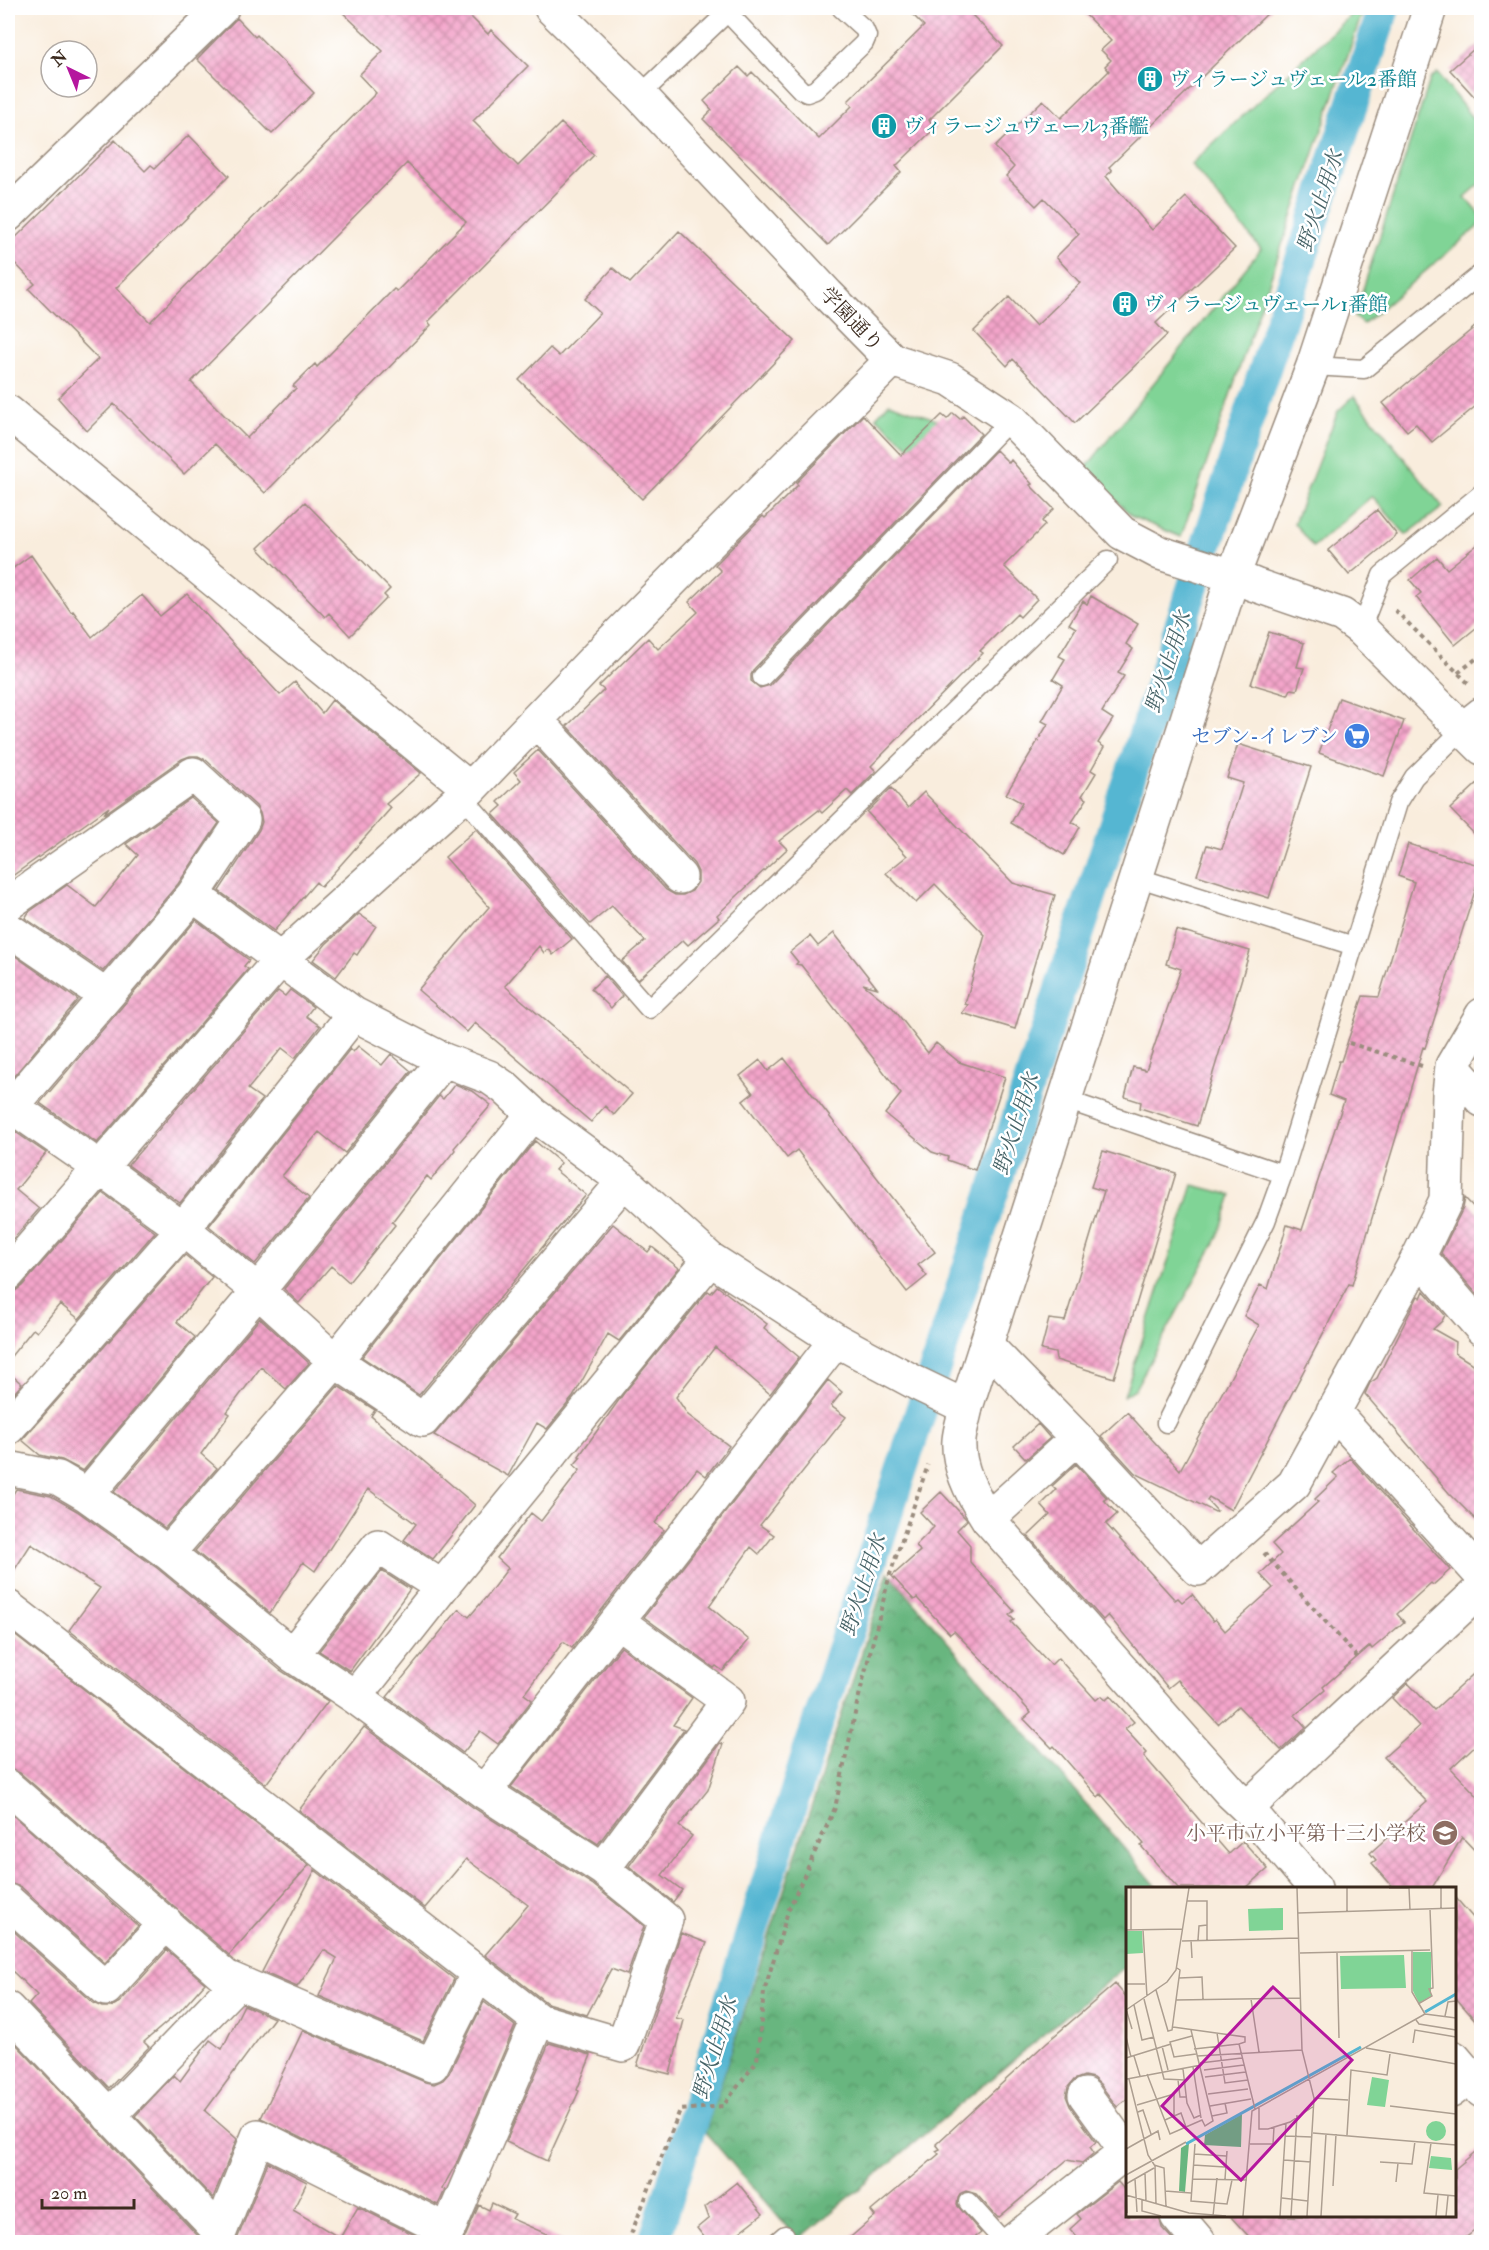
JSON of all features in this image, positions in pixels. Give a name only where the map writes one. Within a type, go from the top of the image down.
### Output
[{"type":"street","points":[[8,215],[222,8]]},
{"type":"street","name":"学園通り","points":[[551,8],[640,94],[892,360],[950,379],[1011,418],[1122,533],[1160,553],[1223,572],[1342,615],[1475,720]]},
{"type":"street","points":[[941,1395],[987,1346],[1137,877],[1223,572],[1313,366],[1430,8]]},
{"type":"street","points":[[8,1274],[281,959],[466,793],[892,360]]},
{"type":"street","points":[[8,412],[466,793]]},
{"type":"street","points":[[536,720],[680,877]]},
{"type":"street","points":[[8,904],[194,774],[243,820],[193,895],[9,1107],[99,1167],[183,1229],[258,1291],[335,1361],[423,1420],[624,1181]]},
{"type":"street","points":[[193,895],[354,1014],[444,1060],[489,1077],[506,1088],[533,1114],[624,1181],[710,1259],[836,1340],[941,1395],[959,1441],[974,1498],[988,1519],[1223,1784],[1247,1808],[1314,1887]]},
{"type":"street","points":[[8,929],[106,996]]},
{"type":"street","points":[[8,1428],[183,1229],[354,1014]]},
{"type":"street","points":[[987,1346],[1077,1438],[1198,1569],[1294,1484],[1419,1256],[1446,1200],[1452,1070],[1482,1015]]},
{"type":"street","points":[[87,1495],[258,1291],[444,1060]]},
{"type":"street","points":[[1452,1070],[1482,1100]]},
{"type":"street","points":[[168,1553],[335,1361],[533,1114]]},
{"type":"street","points":[[1419,1256],[1482,1329]]},
{"type":"street","points":[[355,1697],[710,1259]]},
{"type":"street","points":[[484,1792],[836,1340]]},
{"type":"street","points":[[1333,1411],[1482,1576]]},
{"type":"street","points":[[988,1519],[1077,1438]]},
{"type":"street","points":[[8,1607],[538,2020],[623,2045],[666,1920],[603,1869],[484,1792],[355,1697],[291,1655],[168,1553],[87,1495],[58,1478],[9,1472]]},
{"type":"street","points":[[291,1655],[378,1546],[442,1587]]},
{"type":"street","points":[[1247,1808],[1482,1588]]},
{"type":"street","points":[[603,1869],[728,1701],[617,1621]]},
{"type":"street","points":[[8,1787],[226,1977],[432,2065],[478,1973]]},
{"type":"street","points":[[8,1901],[106,1989],[166,1923]]},
{"type":"street","points":[[109,2116],[238,1982]]},
{"type":"street","points":[[8,2009],[109,2116],[218,2237],[258,2136],[445,2236],[538,2020]]},
{"type":"street","points":[[1085,2095],[1126,2152]]},
{"type":"street","points":[[1012,2242],[1126,2154]]},
{"type":"street","points":[[1178,2217],[1199,2242]]},
{"type":"lane","points":[[640,94],[729,10],[801,90],[807,93],[815,90],[864,43],[867,36],[864,29],[841,8]]},
{"type":"lane","points":[[1313,366],[1364,369],[1482,273]]},
{"type":"lane","points":[[762,677],[1011,418]]},
{"type":"lane","points":[[1361,629],[1382,574],[1482,493]]},
{"type":"lane","points":[[466,793],[649,1009],[1108,560]]},
{"type":"lane","points":[[1166,1423],[1266,1221],[1283,1174],[1398,804],[1414,777],[1475,720]]},
{"type":"lane","points":[[1137,877],[1354,946]]},
{"type":"lane","points":[[1066,1100],[1283,1174]]},
{"type":"lane","points":[[968,2202],[1004,2242]]},
{"type":"path","points":[[1375,593],[1386,600],[1458,673],[1475,720]]},
{"type":"path","points":[[1458,673],[1482,654]]},
{"type":"path","points":[[1326,1036],[1452,1070]]},
{"type":"path","points":[[628,2242],[680,2110],[723,2106],[757,2061],[764,1992],[788,1911],[835,1808],[857,1704],[890,1574],[932,1454]]},
{"type":"path","points":[[1260,1548],[1360,1660]]},
{"type":"green space","points":[[1358,8],[1364,8],[1181,537],[1133,517],[1084,470],[1261,249],[1191,164]]},
{"type":"green space","points":[[1437,73],[1481,129],[1481,183],[1465,197],[1481,215],[1481,224],[1363,324],[1354,317],[1430,80]]},
{"type":"green space","points":[[1354,396],[1443,507],[1406,535],[1372,496],[1313,547],[1294,523],[1338,411]]},
{"type":"green space","points":[[889,403],[944,422],[913,450],[876,417]]},
{"type":"green space","points":[[1193,1185],[1232,1195],[1218,1237],[1135,1389],[1124,1396]]},
{"type":"green space","points":[[888,1572],[1157,1887],[1126,1887],[1126,1966],[798,2240],[705,2132]]},
{"type":"building","points":[[338,8],[462,8],[488,34],[491,30],[528,66],[473,121],[518,166],[561,123],[594,155],[428,322],[431,325],[265,493],[215,444],[184,474],[114,404],[87,431],[58,398],[98,359],[29,289],[35,284],[8,256],[8,245],[115,140],[145,171],[151,165],[155,168],[189,135],[229,176],[116,288],[150,322],[376,93],[359,75],[383,51]],"holes":[[[407,163],[466,222],[397,291],[394,289],[317,367],[315,364],[293,386],[296,388],[247,438],[191,382]]]},
{"type":"building","name":"ヴィラージュヴェール3番艦","points":[[906,8],[965,8],[1003,46],[929,120],[936,127],[896,166],[901,172],[828,245],[703,119],[712,110],[704,101],[739,67],[748,76],[752,72],[819,139],[852,106],[848,101],[924,26]]},
{"type":"building","points":[[1079,8],[1273,8],[1109,167],[1112,171],[1106,176],[1152,230],[1186,197],[1235,248],[1156,323],[1167,335],[1075,423],[1013,359],[1007,366],[974,331],[1009,297],[1036,326],[1080,283],[1056,257],[1079,234],[1044,198],[1036,206],[1006,176],[1014,167],[995,147],[1043,100],[1061,118],[1109,71],[1105,66],[1111,60],[1101,50],[1111,41]]},
{"type":"building","points":[[237,18],[314,93],[272,134],[197,59]]},
{"type":"building","points":[[1482,42],[1482,105],[1450,70]]},
{"type":"building","points":[[679,231],[795,341],[642,499],[519,380],[550,348],[559,356],[600,313],[585,299],[613,268],[630,283]]},
{"type":"building","points":[[1482,321],[1482,401],[1432,442],[1416,424],[1407,431],[1383,403]]},
{"type":"building","points":[[953,413],[960,419],[963,416],[981,434],[754,669],[751,681],[760,688],[770,685],[996,450],[1009,463],[1011,460],[1032,484],[1030,485],[1054,509],[1042,521],[1045,525],[1004,566],[1037,599],[1020,617],[1017,614],[980,651],[983,653],[871,766],[876,771],[852,795],[847,790],[822,813],[819,810],[779,841],[787,849],[717,915],[719,918],[688,945],[683,940],[638,980],[622,961],[645,941],[612,906],[590,924],[493,814],[502,806],[498,802],[521,780],[514,772],[538,750],[666,890],[675,895],[683,895],[692,891],[698,882],[698,872],[694,864],[567,726],[604,690],[599,686],[648,638],[658,649],[698,612],[689,602],[721,571],[715,565],[763,516],[765,518],[798,485],[796,483],[863,415],[901,455],[942,415],[947,419]]},
{"type":"building","points":[[305,502],[390,589],[384,595],[387,598],[350,636],[329,613],[325,617],[258,548]]},
{"type":"building","points":[[1377,510],[1397,535],[1349,575],[1328,550]]},
{"type":"building","points":[[1482,541],[1482,623],[1455,645],[1416,597],[1421,593],[1410,580],[1437,557],[1447,569]]},
{"type":"building","points":[[31,555],[71,612],[73,611],[92,637],[142,595],[160,616],[187,594],[280,695],[295,682],[322,713],[332,700],[421,773],[386,804],[391,808],[321,887],[316,882],[274,931],[219,891],[262,822],[256,806],[206,760],[198,756],[182,759],[104,814],[109,807],[8,879],[8,572]]},
{"type":"building","points":[[1091,596],[1138,624],[1126,644],[1133,649],[1118,673],[1124,676],[1102,712],[1113,719],[1098,743],[1104,747],[1091,770],[1096,773],[1082,796],[1087,799],[1072,822],[1080,827],[1064,855],[1011,823],[1022,803],[1006,794],[1048,724],[1042,721],[1063,685],[1053,679],[1065,659],[1059,656],[1076,628],[1069,624],[1083,601],[1087,604]]},
{"type":"building","points":[[1269,632],[1304,643],[1297,667],[1304,668],[1297,690],[1291,689],[1288,695],[1251,684]]},
{"type":"building","points":[[1339,698],[1404,721],[1384,776],[1319,753]]},
{"type":"building","points":[[1238,744],[1311,767],[1269,898],[1197,875],[1207,845],[1222,849],[1243,783],[1227,778]]},
{"type":"building","points":[[1482,779],[1482,842],[1450,809]]},
{"type":"building","points":[[891,788],[908,808],[924,792],[1013,883],[1055,895],[1015,1029],[962,1013],[968,1005],[965,1004],[985,935],[935,884],[916,903],[886,873],[907,856],[867,812]]},
{"type":"building","points":[[191,798],[219,823],[178,884],[103,971],[25,918],[29,912],[67,885],[96,907],[138,855],[126,844]]},
{"type":"building","points":[[476,829],[572,939],[553,955],[549,949],[544,953],[539,946],[505,986],[632,1094],[614,1115],[605,1106],[591,1122],[475,1023],[467,1032],[418,990],[489,907],[445,857]]},
{"type":"building","points":[[1408,844],[1482,866],[1482,869],[1425,1048],[1423,1047],[1352,1285],[1349,1284],[1231,1510],[1209,1497],[1207,1500],[1217,1511],[1215,1512],[1135,1473],[1101,1436],[1127,1412],[1180,1470],[1259,1325],[1244,1316],[1260,1285],[1268,1289],[1287,1225],[1302,1230],[1344,1101],[1329,1095],[1339,1061],[1341,1061],[1363,996],[1379,997],[1414,882],[1398,876]]},
{"type":"building","points":[[359,914],[376,926],[357,955],[354,953],[336,977],[313,960],[326,944]]},
{"type":"building","points":[[196,920],[249,960],[244,966],[248,969],[97,1143],[40,1103]]},
{"type":"building","points":[[1176,930],[1250,951],[1197,1126],[1140,1108],[1141,1102],[1125,1097],[1133,1067],[1146,1070],[1181,969],[1166,964]]},
{"type":"building","points":[[834,933],[877,988],[863,984],[893,1008],[928,1053],[936,1043],[959,1062],[1005,1077],[975,1170],[932,1152],[885,1114],[901,1094],[801,965],[796,964],[798,962],[790,952],[810,936],[818,946]]},
{"type":"building","points":[[8,951],[78,1000],[8,1083]]},
{"type":"building","points":[[605,976],[622,996],[611,1008],[591,989]]},
{"type":"building","points":[[290,990],[313,1007],[306,1016],[320,1026],[295,1058],[282,1048],[248,1089],[262,1099],[180,1203],[128,1165],[278,991],[285,996]]},
{"type":"building","points":[[358,1046],[382,1065],[391,1054],[411,1071],[345,1153],[319,1132],[282,1176],[309,1198],[255,1264],[209,1226],[350,1049],[353,1052]]},
{"type":"building","points":[[784,1058],[935,1252],[918,1265],[927,1276],[907,1292],[797,1150],[787,1158],[743,1101],[753,1093],[740,1076],[760,1060],[768,1071]]},
{"type":"building","points":[[455,1084],[474,1092],[491,1105],[454,1148],[455,1150],[431,1180],[427,1176],[392,1222],[395,1225],[349,1282],[331,1266],[299,1303],[284,1289],[439,1096],[443,1099]]},
{"type":"building","points":[[8,1129],[46,1153],[16,1190],[39,1209],[12,1240],[8,1236]]},
{"type":"building","points":[[535,1141],[561,1163],[555,1170],[586,1195],[419,1395],[362,1357]]},
{"type":"building","points":[[1103,1151],[1176,1173],[1114,1378],[1056,1360],[1055,1353],[1041,1350],[1049,1319],[1065,1321],[1104,1191],[1091,1187]]},
{"type":"building","points":[[103,1193],[155,1232],[79,1319],[60,1304],[37,1332],[33,1329],[8,1360],[8,1292],[15,1291],[22,1286]]},
{"type":"building","points":[[1465,1198],[1482,1216],[1482,1300],[1441,1253],[1463,1208]]},
{"type":"building","points":[[613,1224],[648,1252],[652,1247],[679,1268],[619,1341],[608,1334],[573,1397],[547,1429],[537,1423],[508,1476],[434,1435]]},
{"type":"building","points":[[185,1255],[212,1277],[177,1322],[195,1337],[83,1471],[62,1460],[40,1455],[22,1440]]},
{"type":"building","points":[[717,1286],[767,1324],[764,1328],[799,1357],[770,1394],[715,1347],[676,1397],[688,1415],[729,1446],[706,1476],[697,1469],[655,1523],[664,1530],[572,1648],[563,1642],[524,1694],[532,1700],[498,1744],[480,1731],[463,1753],[387,1697],[459,1609],[469,1617],[487,1596],[508,1568],[497,1558],[531,1513],[541,1521],[580,1470],[574,1465],[581,1457],[579,1456],[624,1393],[708,1291],[711,1293]]},
{"type":"building","points":[[1424,1291],[1445,1315],[1433,1329],[1456,1342],[1455,1353],[1482,1370],[1482,1526],[1449,1493],[1365,1394],[1370,1383],[1377,1378],[1418,1296],[1421,1298]]},
{"type":"building","points":[[260,1318],[309,1363],[286,1389],[261,1367],[227,1412],[230,1414],[201,1454],[217,1468],[165,1528],[114,1492]]},
{"type":"building","points":[[8,1372],[22,1384],[8,1400]]},
{"type":"building","points":[[828,1380],[842,1392],[831,1406],[846,1417],[760,1525],[774,1535],[759,1554],[751,1547],[709,1606],[749,1640],[723,1671],[716,1666],[714,1668],[644,1617]]},
{"type":"building","points":[[338,1386],[375,1410],[371,1416],[475,1505],[433,1559],[404,1540],[416,1524],[368,1489],[315,1571],[303,1562],[270,1613],[195,1551]]},
{"type":"building","points":[[1038,1424],[1050,1438],[1026,1459],[1014,1446]]},
{"type":"building","points":[[1350,1458],[1450,1570],[1433,1585],[1431,1583],[1397,1614],[1404,1622],[1372,1649],[1370,1646],[1323,1687],[1325,1690],[1295,1715],[1306,1727],[1281,1750],[1238,1706],[1218,1724],[1178,1680],[1168,1688],[1108,1615],[1103,1620],[1028,1536],[1050,1515],[1041,1505],[1056,1490],[1052,1486],[1076,1464],[1107,1498],[1104,1500],[1117,1514],[1106,1524],[1175,1600],[1178,1598],[1182,1602],[1192,1594],[1213,1621],[1215,1619],[1225,1631],[1273,1588],[1260,1574],[1281,1554],[1272,1544],[1318,1502],[1315,1499],[1338,1477],[1333,1473]]},
{"type":"building","points":[[16,1489],[51,1496],[77,1511],[157,1568],[280,1670],[328,1701],[266,1784],[69,1630],[100,1588],[31,1544],[8,1580],[8,1502]]},
{"type":"building","points":[[941,1492],[967,1520],[957,1530],[970,1545],[970,1562],[1014,1611],[1009,1615],[1014,1620],[1011,1622],[1051,1665],[1058,1658],[1096,1700],[1101,1696],[1106,1700],[1110,1696],[1134,1722],[1125,1729],[1147,1753],[1144,1756],[1229,1854],[1243,1841],[1268,1869],[1247,1887],[1177,1887],[1141,1846],[1144,1844],[1101,1794],[1098,1797],[1054,1746],[1052,1748],[1024,1719],[1031,1713],[1001,1679],[954,1631],[950,1634],[917,1598],[914,1600],[892,1576],[920,1551],[916,1545],[934,1527],[920,1512]]},
{"type":"building","points":[[382,1571],[410,1589],[350,1671],[319,1651]]},
{"type":"building","points":[[8,1630],[309,1865],[229,1955],[20,1773],[8,1769]]},
{"type":"building","points":[[621,1647],[692,1698],[673,1725],[684,1729],[598,1844],[511,1787]]},
{"type":"building","points":[[1482,1666],[1482,1739],[1451,1768],[1482,1801],[1482,1858],[1462,1837],[1433,1887],[1393,1887],[1372,1863],[1376,1860],[1370,1853],[1427,1802],[1384,1757],[1419,1726],[1392,1698],[1408,1683],[1434,1710]]},
{"type":"building","points":[[364,1727],[474,1808],[592,1884],[644,1926],[627,1975],[611,1969],[587,2015],[547,2003],[485,1955],[528,1905],[466,1859],[425,1908],[299,1810]]},
{"type":"building","points":[[720,1743],[723,1744],[708,1790],[679,1826],[692,1836],[662,1875],[682,1890],[673,1902],[629,1866]]},
{"type":"building","points":[[8,1811],[138,1926],[105,1963],[21,1887],[8,1883]]},
{"type":"building","points":[[315,1870],[454,1979],[423,2041],[319,1996],[337,1958],[324,1950],[297,1987],[262,1972]]},
{"type":"building","points":[[1456,1898],[1482,1928],[1482,2028],[1456,1998]]},
{"type":"building","points":[[8,1926],[93,2003],[102,2007],[111,2007],[120,2002],[167,1950],[205,1983],[181,2010],[144,2042],[149,2047],[109,2088],[29,2004],[37,1995],[8,1967]]},
{"type":"building","points":[[681,1933],[707,1943],[676,2018],[684,2020],[670,2074],[637,2066]]},
{"type":"building","points":[[1115,1984],[1126,1997],[1126,2100],[1117,2107],[1100,2084],[1093,2078],[1084,2076],[1074,2080],[1068,2087],[1066,2096],[1070,2106],[1096,2142],[1090,2147],[1094,2153],[1082,2163],[1067,2160],[998,2218],[976,2194],[966,2191],[961,2193],[957,2205],[981,2233],[969,2242],[845,2242],[875,2216],[871,2211],[939,2154],[936,2151],[940,2149],[936,2144],[1047,2042]]},
{"type":"building","points":[[484,2002],[515,2026],[457,2162],[442,2189],[445,2190],[438,2205],[261,2118],[303,2030],[434,2084],[443,2080],[449,2073]]},
{"type":"building","points":[[244,2005],[274,2018],[205,2111],[237,2139],[213,2198],[135,2116],[174,2075],[180,2081],[210,2040],[222,2049]]},
{"type":"building","points":[[14,2042],[198,2236],[198,2242],[8,2242],[8,2052]]},
{"type":"building","points":[[549,2043],[591,2055],[577,2090],[579,2091],[547,2161],[506,2142]]},
{"type":"building","points":[[1482,2146],[1482,2225],[1460,2242],[1254,2242],[1231,2217],[1456,2217],[1456,2168]]},
{"type":"building","points":[[268,2162],[307,2182],[293,2210],[340,2238],[358,2207],[425,2242],[236,2242]]},
{"type":"building","points":[[737,2182],[763,2214],[727,2242],[708,2242],[697,2228],[709,2218],[705,2207]]},
{"type":"building","points":[[1118,2182],[1126,2192],[1126,2217],[1159,2217],[1162,2228],[1175,2242],[1081,2242],[1070,2229],[1081,2219],[1077,2214]]},
{"type":"building","points":[[492,2203],[515,2214],[512,2219],[565,2242],[463,2242],[479,2205],[489,2210]]},
{"type":"waterway","name":"野火止用水","points":[[654,2242],[808,1753],[1384,8]]},
{"type":"place","name":"ヴィラージュヴェール2番館","points":[[1150,79]]},
{"type":"place","name":"ヴィラージュヴェール3番艦","points":[[884,126]]},
{"type":"place","name":"ヴィラージュヴェール1番館","points":[[1125,304]]},
{"type":"place","name":"セブン-イレブン","points":[[1357,736]]},
{"type":"place","name":"小平市立小平第十三小学校","points":[[1445,1833]]}]
